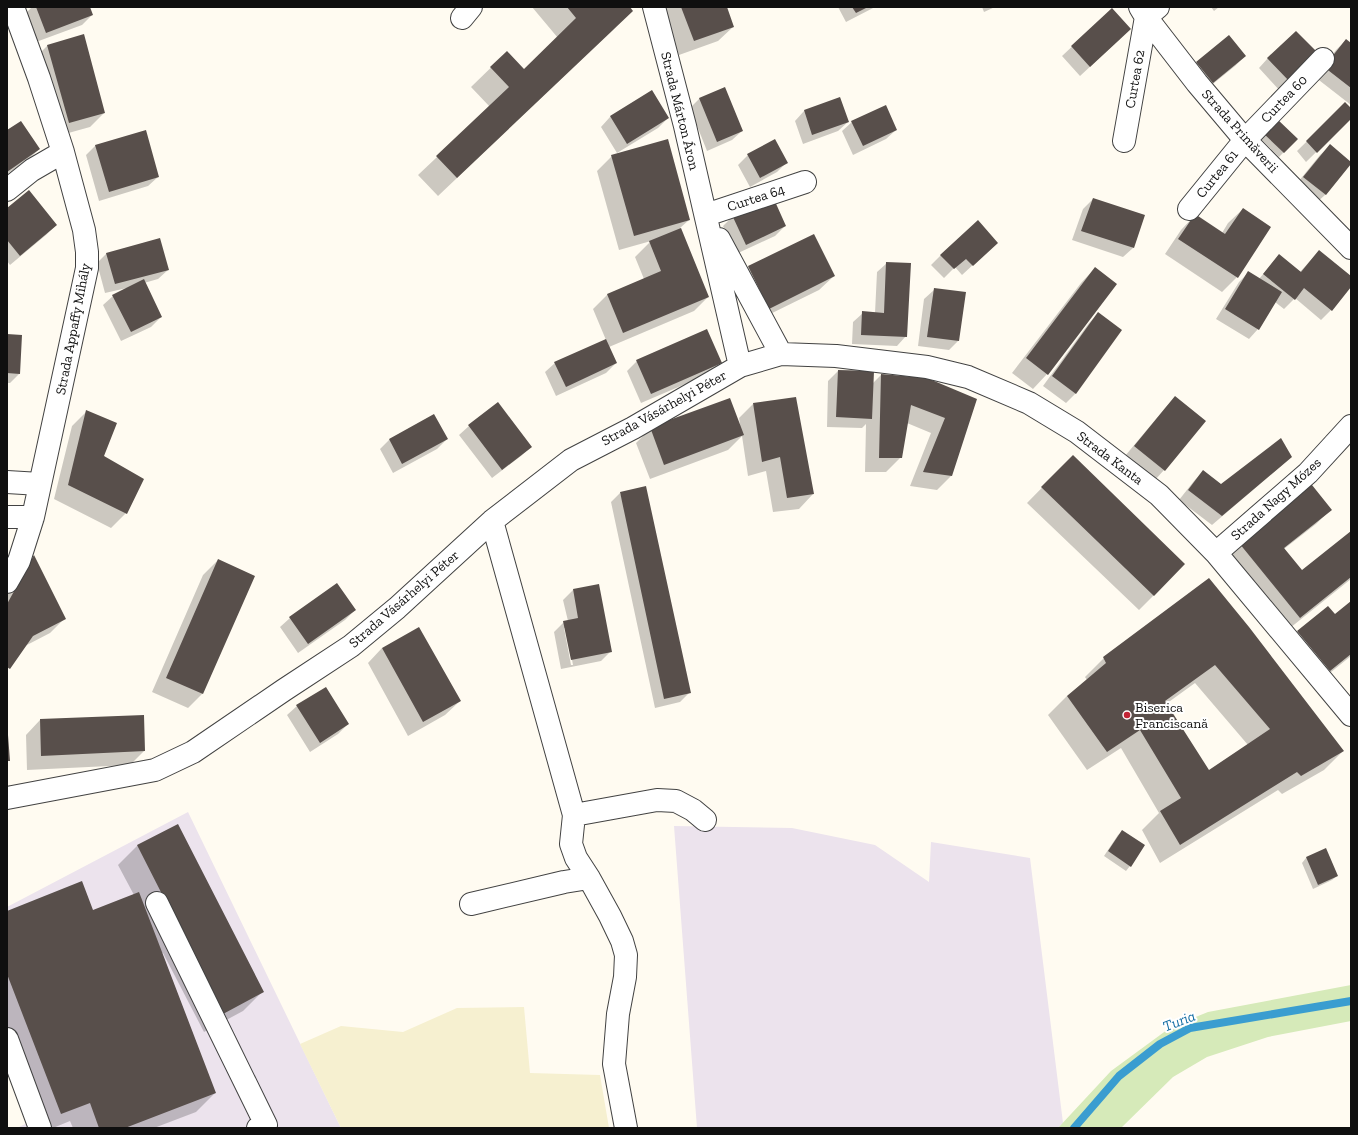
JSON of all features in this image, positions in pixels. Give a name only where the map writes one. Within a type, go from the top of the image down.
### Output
[{"type":"street","name":"Strada Appaffy Mihály","points":[[7,582],[19,560],[33,517],[87,268],[87,252],[84,230],[63,152],[39,78],[13,7]]},
{"type":"street","name":"Strada Márton Áron","points":[[654,7],[685,126],[740,366]]},
{"type":"street","name":"Strada Primăverii","points":[[1148,10],[1197,83],[1245,140],[1351,248]]},
{"type":"street","name":"Curtea 62","points":[[1124,141],[1148,10]]},
{"type":"street","name":"Curtea 60","points":[[1245,140],[1323,59]]},
{"type":"street","name":"Curtea 61","points":[[1190,209],[1245,140]]},
{"type":"street","points":[[7,190],[32,170],[63,152]]},
{"type":"street","name":"Curtea 64","points":[[706,215],[805,182]]},
{"type":"street","name":"Strada Márton Áron","points":[[706,215],[781,354]]},
{"type":"street","name":"Strada Vásárhelyi Péter","points":[[7,798],[156,770],[193,752],[277,694],[351,646],[397,608],[492,521],[571,460],[633,428],[740,366],[781,354]]},
{"type":"street","name":"Strada Kanta","points":[[781,354],[836,356],[928,367],[968,377],[1029,403],[1077,432],[1158,495],[1216,553],[1351,715]]},
{"type":"street","name":"Strada Nagy Mózes","points":[[1216,553],[1308,473],[1351,426]]},
{"type":"street","points":[[7,482],[40,484]]},
{"type":"street","points":[[7,517],[33,517]]},
{"type":"street","points":[[492,521],[574,815],[571,844],[576,858],[610,916],[622,941],[626,955],[625,976],[618,1014],[614,1064],[626,1128]]},
{"type":"street","points":[[574,815],[657,800],[676,801],[692,810],[705,820]]},
{"type":"street","points":[[471,904],[564,882],[589,878]]},
{"type":"street","points":[[157,903],[266,1125],[258,1128]]},
{"type":"street","points":[[7,1039],[40,1128]]},
{"type":"shaded area","points":[[188,812],[341,1128],[17,1128],[27,1123],[7,1067],[7,907]]},
{"type":"shaded area","points":[[674,826],[792,828],[875,845],[929,882],[931,842],[1030,858],[1063,1123],[1058,1128],[697,1128]]},
{"type":"shaded area","points":[[524,1007],[530,1073],[600,1075],[609,1128],[341,1128],[300,1044],[341,1026],[403,1032],[457,1008]]},
{"type":"green space","points":[[1351,985],[1351,1021],[1268,1037],[1207,1057],[1173,1077],[1121,1128],[1058,1128],[1111,1071],[1171,1027],[1208,1012]]},
{"type":"building","points":[[36,7],[90,7],[93,15],[46,33]]},
{"type":"building","points":[[567,7],[630,7],[633,11],[457,178],[436,156],[509,87],[490,67],[507,51],[524,69],[576,18]]},
{"type":"building","points":[[681,7],[727,7],[734,27],[694,41]]},
{"type":"building","points":[[852,7],[868,7],[856,13]]},
{"type":"building","points":[[1112,8],[1131,29],[1090,67],[1071,46]]},
{"type":"building","points":[[1296,31],[1320,55],[1291,83],[1267,58]]},
{"type":"building","points":[[84,34],[105,113],[69,123],[47,45]]},
{"type":"building","points":[[1229,35],[1246,56],[1213,83],[1196,62]]},
{"type":"building","points":[[1346,39],[1351,43],[1351,88],[1324,67]]},
{"type":"building","points":[[725,87],[743,131],[717,142],[699,98]]},
{"type":"building","points":[[652,90],[669,118],[627,144],[610,116]]},
{"type":"building","points":[[840,97],[849,122],[812,135],[804,110]]},
{"type":"building","points":[[1345,102],[1351,108],[1351,119],[1317,153],[1306,141]]},
{"type":"building","points":[[886,105],[897,130],[863,146],[851,121]]},
{"type":"building","points":[[1276,118],[1298,139],[1284,153],[1262,132]]},
{"type":"building","points":[[21,121],[40,149],[7,172],[7,130]]},
{"type":"building","points":[[146,130],[159,177],[109,192],[95,145]]},
{"type":"building","points":[[668,139],[690,220],[634,236],[611,155]]},
{"type":"building","points":[[775,139],[788,163],[760,178],[747,154]]},
{"type":"building","points":[[1330,144],[1351,162],[1351,164],[1326,195],[1303,177]]},
{"type":"building","points":[[29,190],[57,225],[20,256],[7,240],[7,208]]},
{"type":"building","points":[[773,197],[786,226],[746,245],[732,215]]},
{"type":"building","points":[[1093,198],[1145,215],[1134,248],[1081,231]]},
{"type":"building","points":[[1243,208],[1271,227],[1238,278],[1178,239],[1195,214],[1225,234]]},
{"type":"building","points":[[978,220],[998,243],[973,266],[966,259],[954,269],[940,255]]},
{"type":"building","points":[[681,228],[709,297],[623,333],[607,294],[661,271],[649,241]]},
{"type":"building","points":[[814,234],[835,276],[769,309],[748,266]]},
{"type":"building","points":[[160,238],[169,270],[115,284],[106,253]]},
{"type":"building","points":[[1319,250],[1351,276],[1351,287],[1332,311],[1304,288],[1295,300],[1263,274],[1279,254],[1301,272]]},
{"type":"building","points":[[886,262],[911,263],[907,337],[861,335],[862,311],[884,313]]},
{"type":"building","points":[[1095,267],[1117,284],[1048,375],[1026,358]]},
{"type":"building","points":[[1248,271],[1282,292],[1259,330],[1225,309]]},
{"type":"building","points":[[144,279],[162,317],[131,332],[112,295]]},
{"type":"building","points":[[934,288],[966,292],[959,341],[927,337]]},
{"type":"building","points":[[1098,312],[1122,330],[1076,394],[1052,376]]},
{"type":"building","points":[[707,329],[722,363],[651,394],[636,360]]},
{"type":"building","points":[[7,334],[22,335],[20,374],[7,373]]},
{"type":"building","points":[[606,339],[617,363],[566,387],[554,362]]},
{"type":"building","points":[[838,370],[874,371],[872,419],[836,417]]},
{"type":"building","points":[[881,374],[927,378],[977,399],[952,476],[923,472],[945,418],[911,405],[902,458],[879,458]]},
{"type":"building","points":[[1175,396],[1206,421],[1165,471],[1134,446]]},
{"type":"building","points":[[796,397],[814,494],[787,498],[780,457],[762,462],[753,403]]},
{"type":"building","points":[[730,398],[744,435],[664,465],[650,427]]},
{"type":"building","points":[[498,402],[532,447],[502,470],[468,425]]},
{"type":"building","points":[[86,410],[117,423],[104,456],[144,479],[127,514],[68,485]]},
{"type":"building","points":[[434,414],[448,439],[402,464],[389,439]]},
{"type":"building","points":[[1281,438],[1292,457],[1222,516],[1188,490],[1203,470],[1221,484]]},
{"type":"building","points":[[1073,455],[1185,564],[1154,596],[1041,487]]},
{"type":"building","points":[[1308,480],[1332,510],[1284,548],[1302,570],[1351,531],[1351,577],[1300,618],[1235,538]]},
{"type":"building","points":[[646,486],[691,693],[664,699],[620,492]]},
{"type":"building","points":[[34,555],[66,619],[33,636],[10,669],[7,667],[7,604]]},
{"type":"building","points":[[218,559],[255,576],[203,694],[166,678]]},
{"type":"building","name":"Biserica Franciscană","points":[[1209,578],[1249,627],[1344,751],[1301,776],[1297,772],[1180,845],[1160,811],[1181,798],[1140,730],[1107,752],[1067,696],[1106,663],[1103,657]],"holes":[[[1215,665],[1270,729],[1209,770],[1165,701]]]},
{"type":"building","points":[[337,583],[356,610],[308,644],[289,617]]},
{"type":"building","points":[[599,584],[612,652],[571,660],[563,621],[578,618],[573,589]]},
{"type":"building","points":[[1351,601],[1351,654],[1330,671],[1297,631],[1328,606],[1335,614]]},
{"type":"building","points":[[419,627],[461,701],[423,722],[382,648]]},
{"type":"building","points":[[326,687],[349,724],[320,743],[296,705]]},
{"type":"building","points":[[144,715],[145,751],[41,756],[40,719]]},
{"type":"building","points":[[8,735],[10,761],[7,761]]},
{"type":"building","points":[[178,824],[264,992],[223,1014],[137,845]]},
{"type":"building","points":[[1122,830],[1145,845],[1131,867],[1108,851]]},
{"type":"building","points":[[1326,848],[1338,876],[1318,885],[1306,857]]},
{"type":"building","points":[[82,881],[93,910],[139,892],[216,1093],[125,1128],[99,1128],[90,1103],[61,1114],[7,974],[7,911]]},
{"type":"waterway","name":"Turia","points":[[1074,1128],[1119,1076],[1160,1044],[1190,1028],[1351,1001]]},
{"type":"place","name":"Biserica Franciscană","points":[[1127,715]]}]
